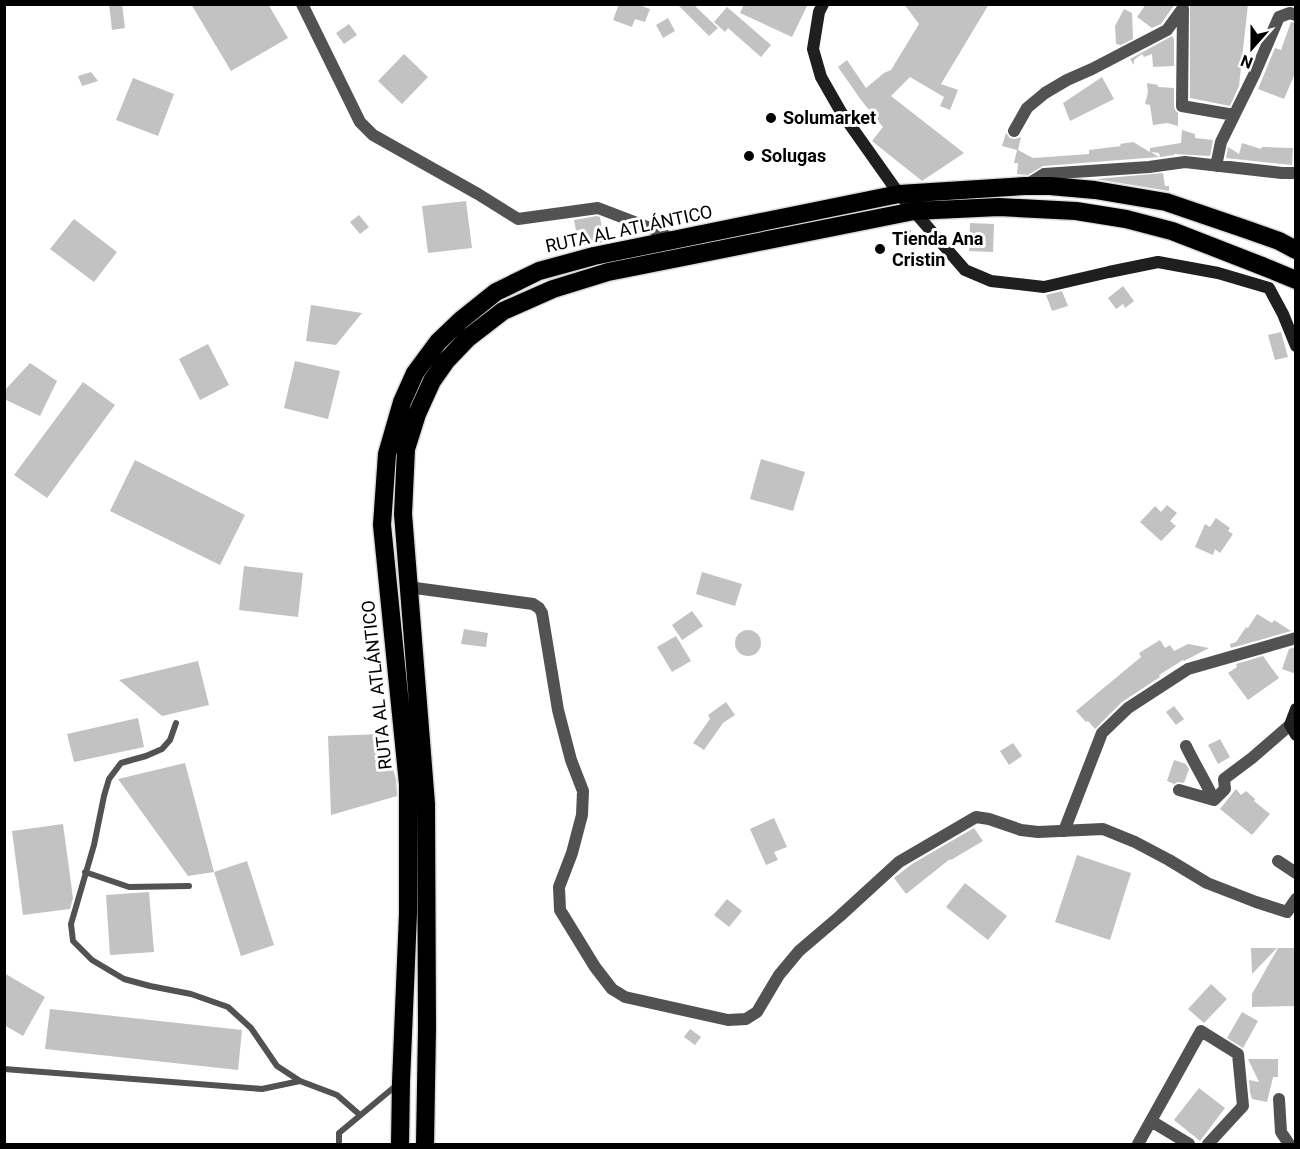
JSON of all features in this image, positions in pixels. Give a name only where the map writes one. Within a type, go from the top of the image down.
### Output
[{"type":"highway","name":"RUTA AL ATLÁNTICO","points":[[400,1144],[408,914],[408,784],[382,525],[387,454],[402,402],[415,373],[438,342],[496,292],[539,271],[594,256],[899,194],[1025,186],[1095,190],[1166,202],[1279,241],[1296,250]]},
{"type":"highway","name":"RUTA AL ATLÁNTICO","points":[[424,1144],[427,1028],[426,804],[403,514],[406,449],[417,414],[432,381],[446,361],[468,338],[503,311],[552,289],[608,272],[914,211],[999,207],[1076,211],[1126,219],[1172,231],[1296,280]]},
{"type":"highway","points":[[401,1082],[412,1069],[417,1070],[416,1121],[418,1135],[424,1144]]},
{"type":"street","points":[[302,4],[360,122],[373,135],[518,219],[598,208],[658,231],[672,240]]},
{"type":"street","points":[[823,4],[819,12],[813,49],[821,77],[841,112],[899,194],[965,270],[991,282],[1044,287],[1158,262],[1218,273],[1269,288],[1296,346]]},
{"type":"street","points":[[1014,131],[1027,108],[1045,93],[1167,30],[1183,8],[1182,106],[1234,115]]},
{"type":"street","points":[[1216,166],[1221,142],[1279,17],[1290,13],[1296,15]]},
{"type":"street","points":[[1025,186],[1044,174],[1149,167],[1185,162],[1282,173],[1296,172]]},
{"type":"street","points":[[408,587],[533,604],[542,613],[558,710],[571,760],[583,791],[582,815],[572,852],[559,886],[560,910],[612,989],[625,997],[728,1020],[746,1019],[757,1012],[779,975],[799,951],[899,862],[976,817],[1021,830],[1038,832],[1103,829],[1135,842],[1207,883],[1256,902],[1287,912],[1296,899]]},
{"type":"street","points":[[1064,831],[1102,733],[1128,708],[1188,669],[1296,638]]},
{"type":"street","points":[[1214,800],[1225,789],[1224,779],[1293,730],[1296,709]]},
{"type":"street","points":[[1186,746],[1214,800]]},
{"type":"street","points":[[1179,790],[1214,800]]},
{"type":"street","points":[[1278,861],[1296,873]]},
{"type":"street","points":[[1138,1144],[1201,1031],[1238,1054],[1243,1106],[1208,1144]]},
{"type":"street","points":[[1280,1099],[1281,1132],[1289,1144]]},
{"type":"street","points":[[1151,1121],[1189,1144]]},
{"type":"lane","points":[[176,723],[170,740],[162,749],[121,763],[109,779],[94,845],[70,924],[73,941],[92,960],[124,979],[191,994],[228,1007],[251,1028],[278,1066],[300,1081],[337,1095],[360,1115]]},
{"type":"lane","points":[[85,872],[129,887],[189,886]]},
{"type":"lane","points":[[4,1069],[262,1089],[300,1081]]},
{"type":"lane","points":[[339,1144],[339,1133],[401,1082]]},
{"type":"building","points":[[109,4],[122,4],[125,28],[112,30]]},
{"type":"building","points":[[191,4],[268,4],[288,38],[231,71]]},
{"type":"building","points":[[619,4],[636,4],[650,9],[645,22],[635,19],[632,27],[613,20]]},
{"type":"building","points":[[677,4],[693,4],[718,28],[709,36]]},
{"type":"building","points":[[744,4],[808,4],[792,37],[740,13]]},
{"type":"building","points":[[904,4],[989,4],[941,84],[958,90],[950,110],[940,106],[944,97],[910,77],[891,96],[964,153],[922,181],[872,141],[883,127],[838,67],[847,60],[866,88],[891,70],[919,24]]},
{"type":"building","points":[[1146,4],[1175,4],[1161,24],[1152,28],[1137,17]]},
{"type":"building","points":[[1190,4],[1248,4],[1239,86],[1230,106],[1190,98]]},
{"type":"building","points":[[727,7],[771,45],[761,57],[728,28],[725,32],[714,22]]},
{"type":"building","points":[[1124,9],[1132,13],[1133,39],[1121,45],[1116,44],[1115,26]]},
{"type":"building","points":[[668,18],[675,31],[663,38],[656,25]]},
{"type":"building","points":[[1291,22],[1296,23],[1296,71],[1284,99],[1258,89],[1275,48],[1281,50]]},
{"type":"building","points":[[349,24],[357,35],[344,44],[336,33]]},
{"type":"building","points":[[1172,36],[1174,66],[1153,67],[1152,54],[1144,57],[1142,54],[1134,60],[1134,65],[1130,59]]},
{"type":"building","points":[[404,54],[428,77],[402,104],[378,81]]},
{"type":"building","points":[[91,72],[98,81],[82,86],[78,76]]},
{"type":"building","points":[[1102,77],[1114,99],[1070,121],[1063,103]]},
{"type":"building","points":[[133,78],[174,94],[158,136],[116,120]]},
{"type":"building","points":[[1147,83],[1158,85],[1158,87],[1174,88],[1174,106],[1178,113],[1178,126],[1167,123],[1153,125],[1150,105],[1145,104],[1148,92]]},
{"type":"building","points":[[1182,130],[1195,134],[1195,138],[1213,140],[1210,156],[1174,154],[1160,157],[1159,153],[1151,152],[1159,157],[1043,166],[1028,175],[1017,174],[1018,163],[1014,163],[1017,150],[1002,146],[1006,133],[1010,138],[1021,137],[1018,150],[1033,158],[1089,154],[1089,150],[1133,142],[1150,152],[1150,148],[1181,143]]},
{"type":"building","points":[[1242,143],[1261,149],[1262,147],[1293,148],[1292,165],[1226,158],[1228,147],[1239,154]]},
{"type":"building","points":[[1163,173],[1165,186],[1169,186],[1169,191],[1096,179]]},
{"type":"building","points":[[466,201],[472,248],[428,253],[422,206]]},
{"type":"building","points":[[359,215],[369,227],[360,234],[350,222]]},
{"type":"building","points":[[600,217],[604,242],[579,246],[574,220]]},
{"type":"building","points":[[74,219],[117,252],[94,282],[50,249]]},
{"type":"building","points":[[970,223],[994,224],[993,252],[969,251]]},
{"type":"building","points":[[911,230],[912,244],[895,245],[894,231]]},
{"type":"building","points":[[1123,286],[1134,301],[1125,308],[1123,304],[1116,309],[1108,298]]},
{"type":"building","points":[[1062,291],[1068,306],[1052,311],[1046,295]]},
{"type":"building","points":[[311,305],[362,313],[336,345],[306,341]]},
{"type":"building","points":[[1281,332],[1288,357],[1275,360],[1268,335]]},
{"type":"building","points":[[208,344],[229,385],[200,400],[179,359]]},
{"type":"building","points":[[295,361],[340,371],[328,419],[284,408]]},
{"type":"building","points":[[30,363],[57,381],[40,416],[4,399],[4,391]]},
{"type":"building","points":[[83,382],[115,405],[47,498],[14,475]]},
{"type":"building","points":[[761,459],[805,472],[793,511],[750,499]]},
{"type":"building","points":[[135,460],[245,515],[220,565],[110,511]]},
{"type":"building","points":[[1167,505],[1177,513],[1170,521],[1176,526],[1161,541],[1140,522],[1155,506],[1161,512]]},
{"type":"building","points":[[1216,518],[1230,528],[1228,531],[1233,534],[1220,553],[1215,549],[1213,555],[1195,547],[1205,524],[1210,527]]},
{"type":"building","points":[[244,566],[303,573],[298,617],[239,610]]},
{"type":"building","points":[[702,572],[742,584],[735,606],[696,594]]},
{"type":"building","points":[[692,611],[703,626],[682,640],[672,625]]},
{"type":"building","points":[[1257,614],[1272,623],[1274,620],[1291,631],[1231,648],[1230,644],[1236,642]]},
{"type":"building","points":[[464,629],[488,633],[486,647],[461,644]]},
{"type":"building","points":[[748,630],[757,634],[761,643],[757,652],[748,656],[739,652],[735,643],[739,634]]},
{"type":"building","points":[[676,636],[691,661],[672,672],[657,647]]},
{"type":"building","points":[[1160,640],[1165,648],[1170,645],[1174,651],[1188,644],[1209,648],[1159,675],[1160,677],[1122,702],[1095,729],[1088,721],[1086,722],[1076,711],[1141,657],[1139,653]]},
{"type":"building","points":[[1296,647],[1296,674],[1282,669],[1289,649]]},
{"type":"building","points":[[1263,656],[1279,678],[1248,700],[1228,673],[1237,667],[1236,664]]},
{"type":"building","points":[[198,661],[209,705],[162,716],[119,680]]},
{"type":"building","points":[[726,702],[735,715],[723,723],[704,750],[693,743],[710,719],[708,715]]},
{"type":"building","points":[[1174,706],[1184,719],[1176,725],[1166,712]]},
{"type":"building","points":[[138,718],[144,747],[74,762],[67,734]]},
{"type":"building","points":[[383,734],[396,779],[397,796],[331,815],[328,736]]},
{"type":"building","points":[[1220,739],[1230,757],[1218,764],[1208,745]]},
{"type":"building","points":[[1013,743],[1022,756],[1009,765],[1000,751]]},
{"type":"building","points":[[1174,760],[1186,764],[1189,769],[1184,783],[1174,784],[1167,781]]},
{"type":"building","points":[[185,763],[214,872],[188,876],[118,779]]},
{"type":"building","points":[[1236,789],[1241,795],[1246,791],[1270,814],[1252,835],[1220,809]]},
{"type":"building","points":[[774,818],[787,847],[774,852],[778,860],[766,865],[750,829]]},
{"type":"building","points":[[63,824],[73,898],[70,909],[23,915],[12,831]]},
{"type":"building","points":[[974,828],[983,841],[950,859],[906,894],[894,878],[912,864]]},
{"type":"building","points":[[1077,855],[1131,873],[1110,940],[1055,922]]},
{"type":"building","points":[[247,861],[274,945],[241,956],[214,872]]},
{"type":"building","points":[[965,883],[1007,916],[988,940],[946,907]]},
{"type":"building","points":[[149,892],[154,952],[110,955],[106,895]]},
{"type":"building","points":[[727,899],[742,911],[729,927],[714,915]]},
{"type":"building","points":[[1251,948],[1277,948],[1252,974]]},
{"type":"building","points":[[1278,948],[1296,948],[1296,1006],[1252,1007],[1252,994]]},
{"type":"building","points":[[4,973],[45,997],[23,1036],[4,1025]]},
{"type":"building","points":[[1211,984],[1227,999],[1204,1023],[1188,1009]]},
{"type":"building","points":[[50,1009],[242,1030],[238,1070],[45,1049]]},
{"type":"building","points":[[1242,1012],[1258,1021],[1243,1048],[1227,1038]]},
{"type":"building","points":[[690,1029],[701,1037],[695,1045],[684,1037]]},
{"type":"building","points":[[1248,1059],[1278,1059],[1278,1077],[1273,1077],[1267,1102],[1252,1099],[1249,1080],[1259,1082]]},
{"type":"building","points":[[1199,1088],[1225,1108],[1200,1141],[1174,1120]]},
{"type":"place","name":"Solumarket","points":[[771,118]]},
{"type":"place","name":"Solugas","points":[[749,156]]},
{"type":"place","name":"Tienda Ana Cristin","points":[[880,249]]}]
